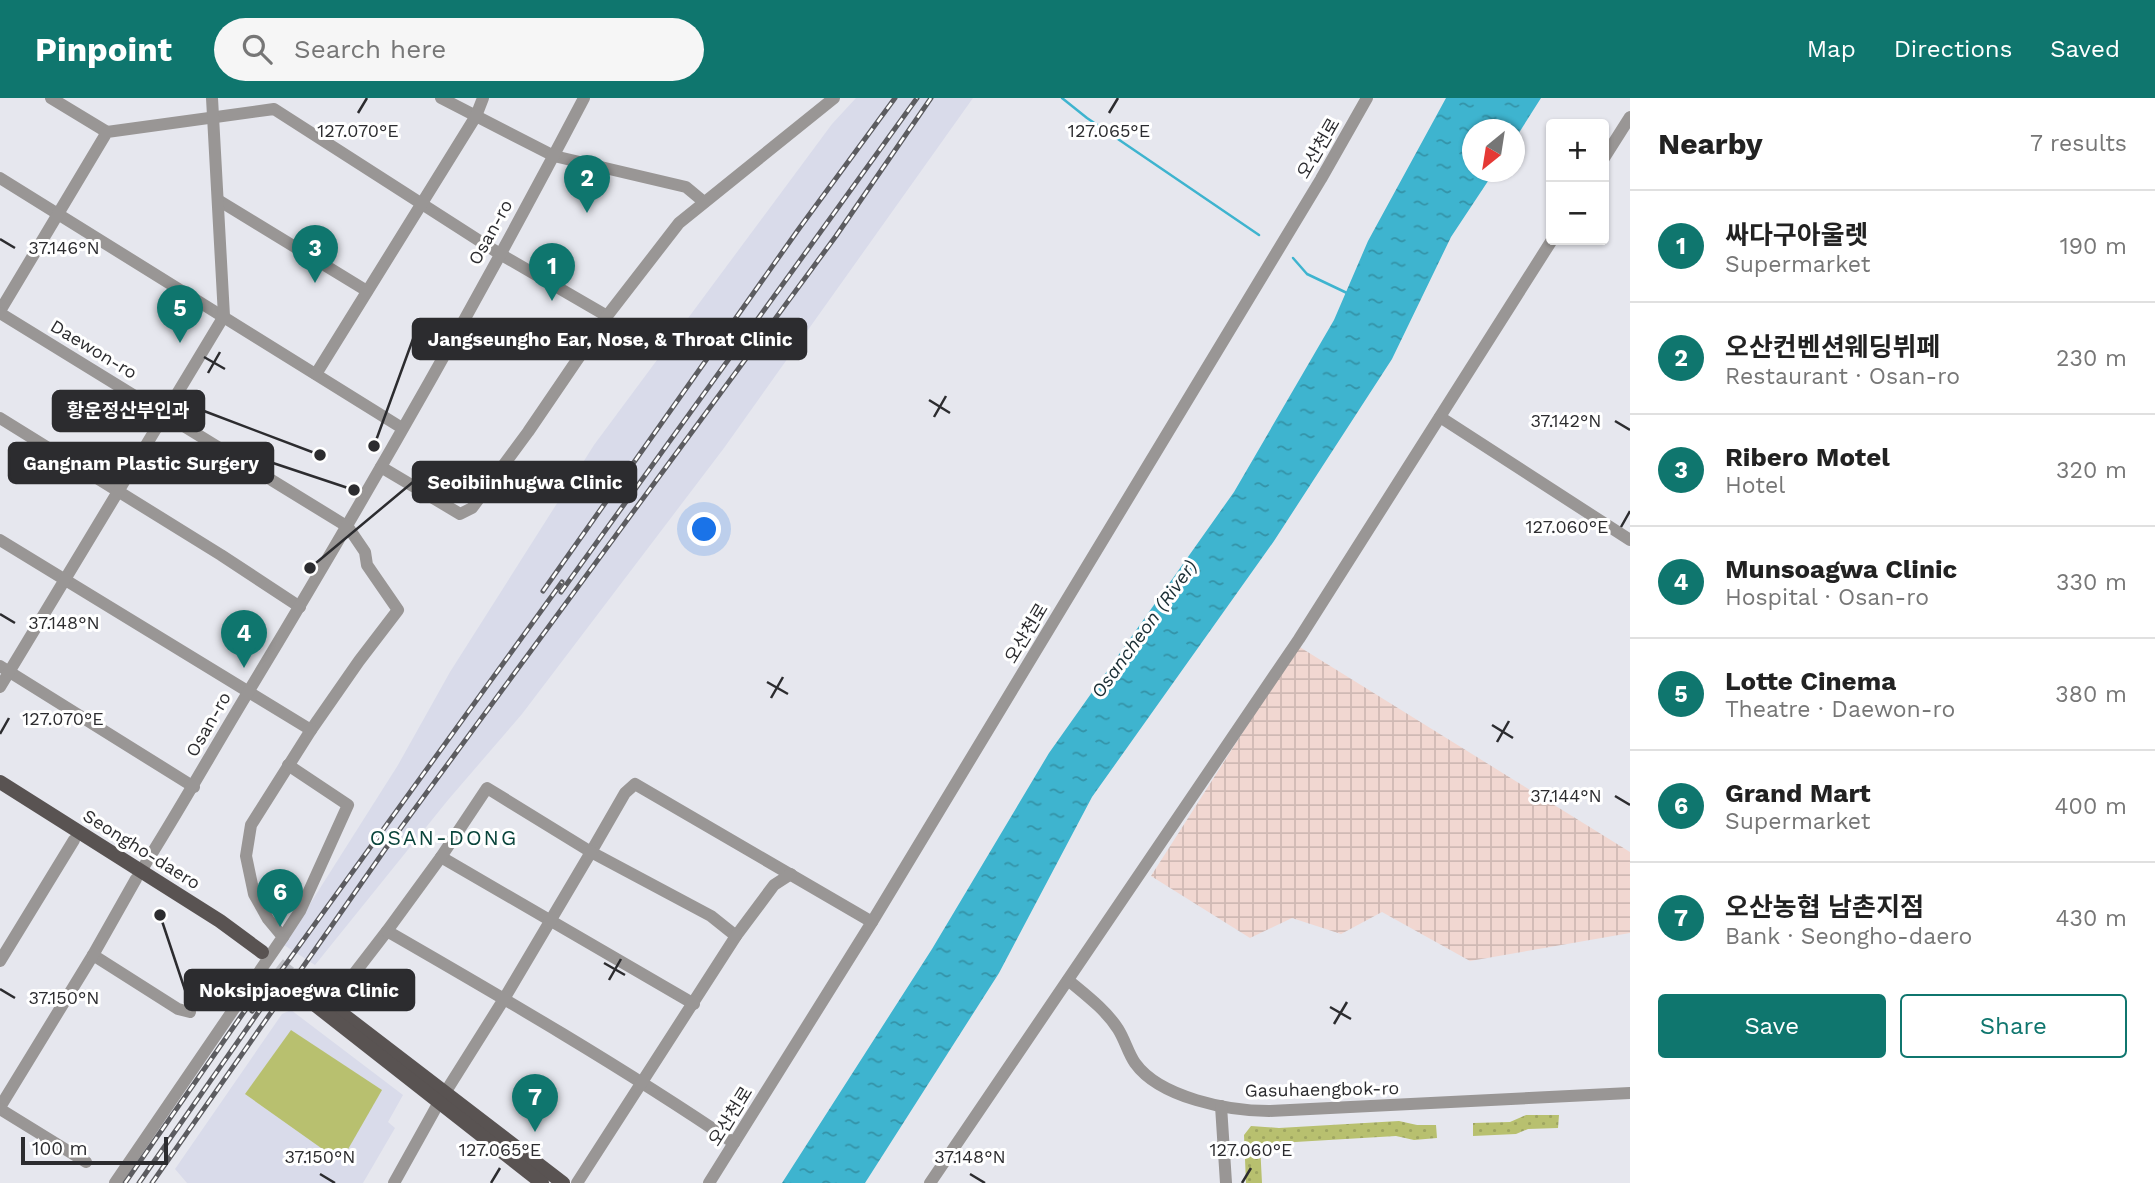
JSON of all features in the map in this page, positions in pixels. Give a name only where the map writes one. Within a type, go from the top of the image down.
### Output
[{"type":"main road","name":"Seongho-daero","points":[[0,782],[259,956]]},
{"type":"main road","name":"Seongho-daero","points":[[0,794],[74,840],[139,875]]},
{"type":"main road","points":[[542,1183],[441,1098],[330,1005],[307,993],[441,1098],[563,1183]]},
{"type":"street","points":[[51,98],[107,132],[213,117],[277,104],[420,203],[500,254],[607,316]]},
{"type":"street","points":[[0,687],[5,670],[65,580],[224,316],[212,98]]},
{"type":"street","points":[[441,98],[554,156],[686,187],[704,202]]},
{"type":"street","points":[[316,374],[476,116],[483,98]]},
{"type":"street","name":"Osan-ro","points":[[0,1108],[348,527],[584,98]]},
{"type":"street","points":[[381,467],[460,514],[472,508],[607,316],[679,223],[834,98]]},
{"type":"street","name":"오산천로","points":[[709,1183],[872,922],[1367,98]]},
{"type":"street","points":[[1609,150],[1630,117]]},
{"type":"street","points":[[0,312],[107,132]]},
{"type":"street","points":[[0,178],[402,428]]},
{"type":"street","points":[[218,200],[367,291]]},
{"type":"street","points":[[930,1183],[1299,639],[1549,245]]},
{"type":"street","name":"Daewon-ro","points":[[0,312],[348,527]]},
{"type":"street","points":[[1440,417],[1630,540]]},
{"type":"street","points":[[0,418],[300,607]]},
{"type":"street","points":[[283,937],[268,919],[254,894],[247,856],[251,825],[311,730],[398,610],[367,565],[365,552],[348,527]]},
{"type":"street","points":[[0,540],[311,730]]},
{"type":"street","points":[[5,670],[194,787]]},
{"type":"street","points":[[115,1183],[300,911],[348,806],[288,765]]},
{"type":"street","points":[[394,1183],[441,1098],[504,999],[625,793],[635,785],[872,922]]},
{"type":"street","points":[[330,1005],[441,857],[487,788],[591,852],[711,916],[736,936]]},
{"type":"street","points":[[0,961],[74,840]]},
{"type":"street","points":[[441,857],[694,1004]]},
{"type":"street","points":[[577,1183],[736,936],[774,884],[791,874]]},
{"type":"street","points":[[387,931],[644,1082],[734,1143]]},
{"type":"street","points":[[93,955],[178,1009],[190,1012]]},
{"type":"street","name":"Gasuhaengbok-ro","points":[[1068,980],[1118,1028],[1135,1063],[1153,1082],[1207,1104],[1247,1111],[1269,1111],[1630,1093]]},
{"type":"street","points":[[1221,1106],[1226,1183]]},
{"type":"street","points":[[0,1108],[86,1162]]},
{"type":"shaded area","points":[[856,98],[973,98],[724,448],[522,714],[448,800],[315,965],[284,945],[398,765],[450,672],[594,445],[832,124]]},
{"type":"shaded area","points":[[1298,646],[1630,852],[1630,933],[1470,961],[1382,912],[1341,934],[1292,918],[1250,938],[1151,876]]},
{"type":"shaded area","points":[[291,1010],[403,1095],[388,1122],[395,1128],[363,1183],[187,1183],[175,1169],[282,1014]]},
{"type":"green space","points":[[291,1030],[382,1090],[347,1151],[338,1160],[245,1094]]},
{"type":"green space","points":[[1526,1115],[1559,1115],[1558,1128],[1473,1136],[1473,1123],[1510,1122]]},
{"type":"green space","points":[[1399,1121],[1436,1125],[1437,1138],[1414,1140],[1396,1136],[1260,1144],[1262,1183],[1246,1183],[1244,1135],[1251,1126],[1279,1128]]},
{"type":"water","name":"Osancheon (River)","points":[[1446,98],[1541,98],[1525,123],[1525,119],[1462,119],[1462,182],[1487,182],[1451,237],[1392,359],[1274,541],[1092,797],[999,973],[865,1183],[782,1183],[932,949],[1049,753],[1234,492],[1334,320],[1368,241]]},
{"type":"waterway","points":[[1062,98],[1087,118],[1259,235]]},
{"type":"waterway","points":[[1293,258],[1307,274],[1347,293]]},
{"type":"tunnel","points":[[262,952],[310,989]]},
{"type":"railway","points":[[543,591],[798,230],[895,98]]},
{"type":"railway","points":[[561,592],[917,98]]},
{"type":"railway","points":[[152,1183],[386,848],[836,236],[931,98]]},
{"type":"railway","points":[[252,1011],[562,582]]},
{"type":"railway","points":[[125,1183],[253,999]]},
{"type":"railway","points":[[139,1183],[262,1007]]},
{"type":"place","name":"오산컨벤션웨딩뷔페","points":[[587,213]]},
{"type":"place","name":"Ribero Motel","points":[[315,283]]},
{"type":"place","name":"싸다구아울렛","points":[[552,301]]},
{"type":"place","name":"Lotte Cinema","points":[[180,343]]},
{"type":"place","name":"Jangseungho Ear, Nose, & Throat Clinic","points":[[374,446]]},
{"type":"place","name":"황운정산부인과","points":[[320,455]]},
{"type":"place","name":"Gangnam Plastic Surgery","points":[[354,490]]},
{"type":"place","name":"Seoibiinhugwa Clinic","points":[[310,568]]},
{"type":"place","name":"Munsoagwa Clinic","points":[[244,668]]},
{"type":"place","name":"Noksipjaoegwa Clinic","points":[[160,915]]},
{"type":"place","name":"Grand Mart","points":[[280,927]]},
{"type":"place","name":"오산농협 남촌지점","points":[[535,1132]]},
{"type":"district","name":"OSAN-DONG","points":[[444,837]]}]
